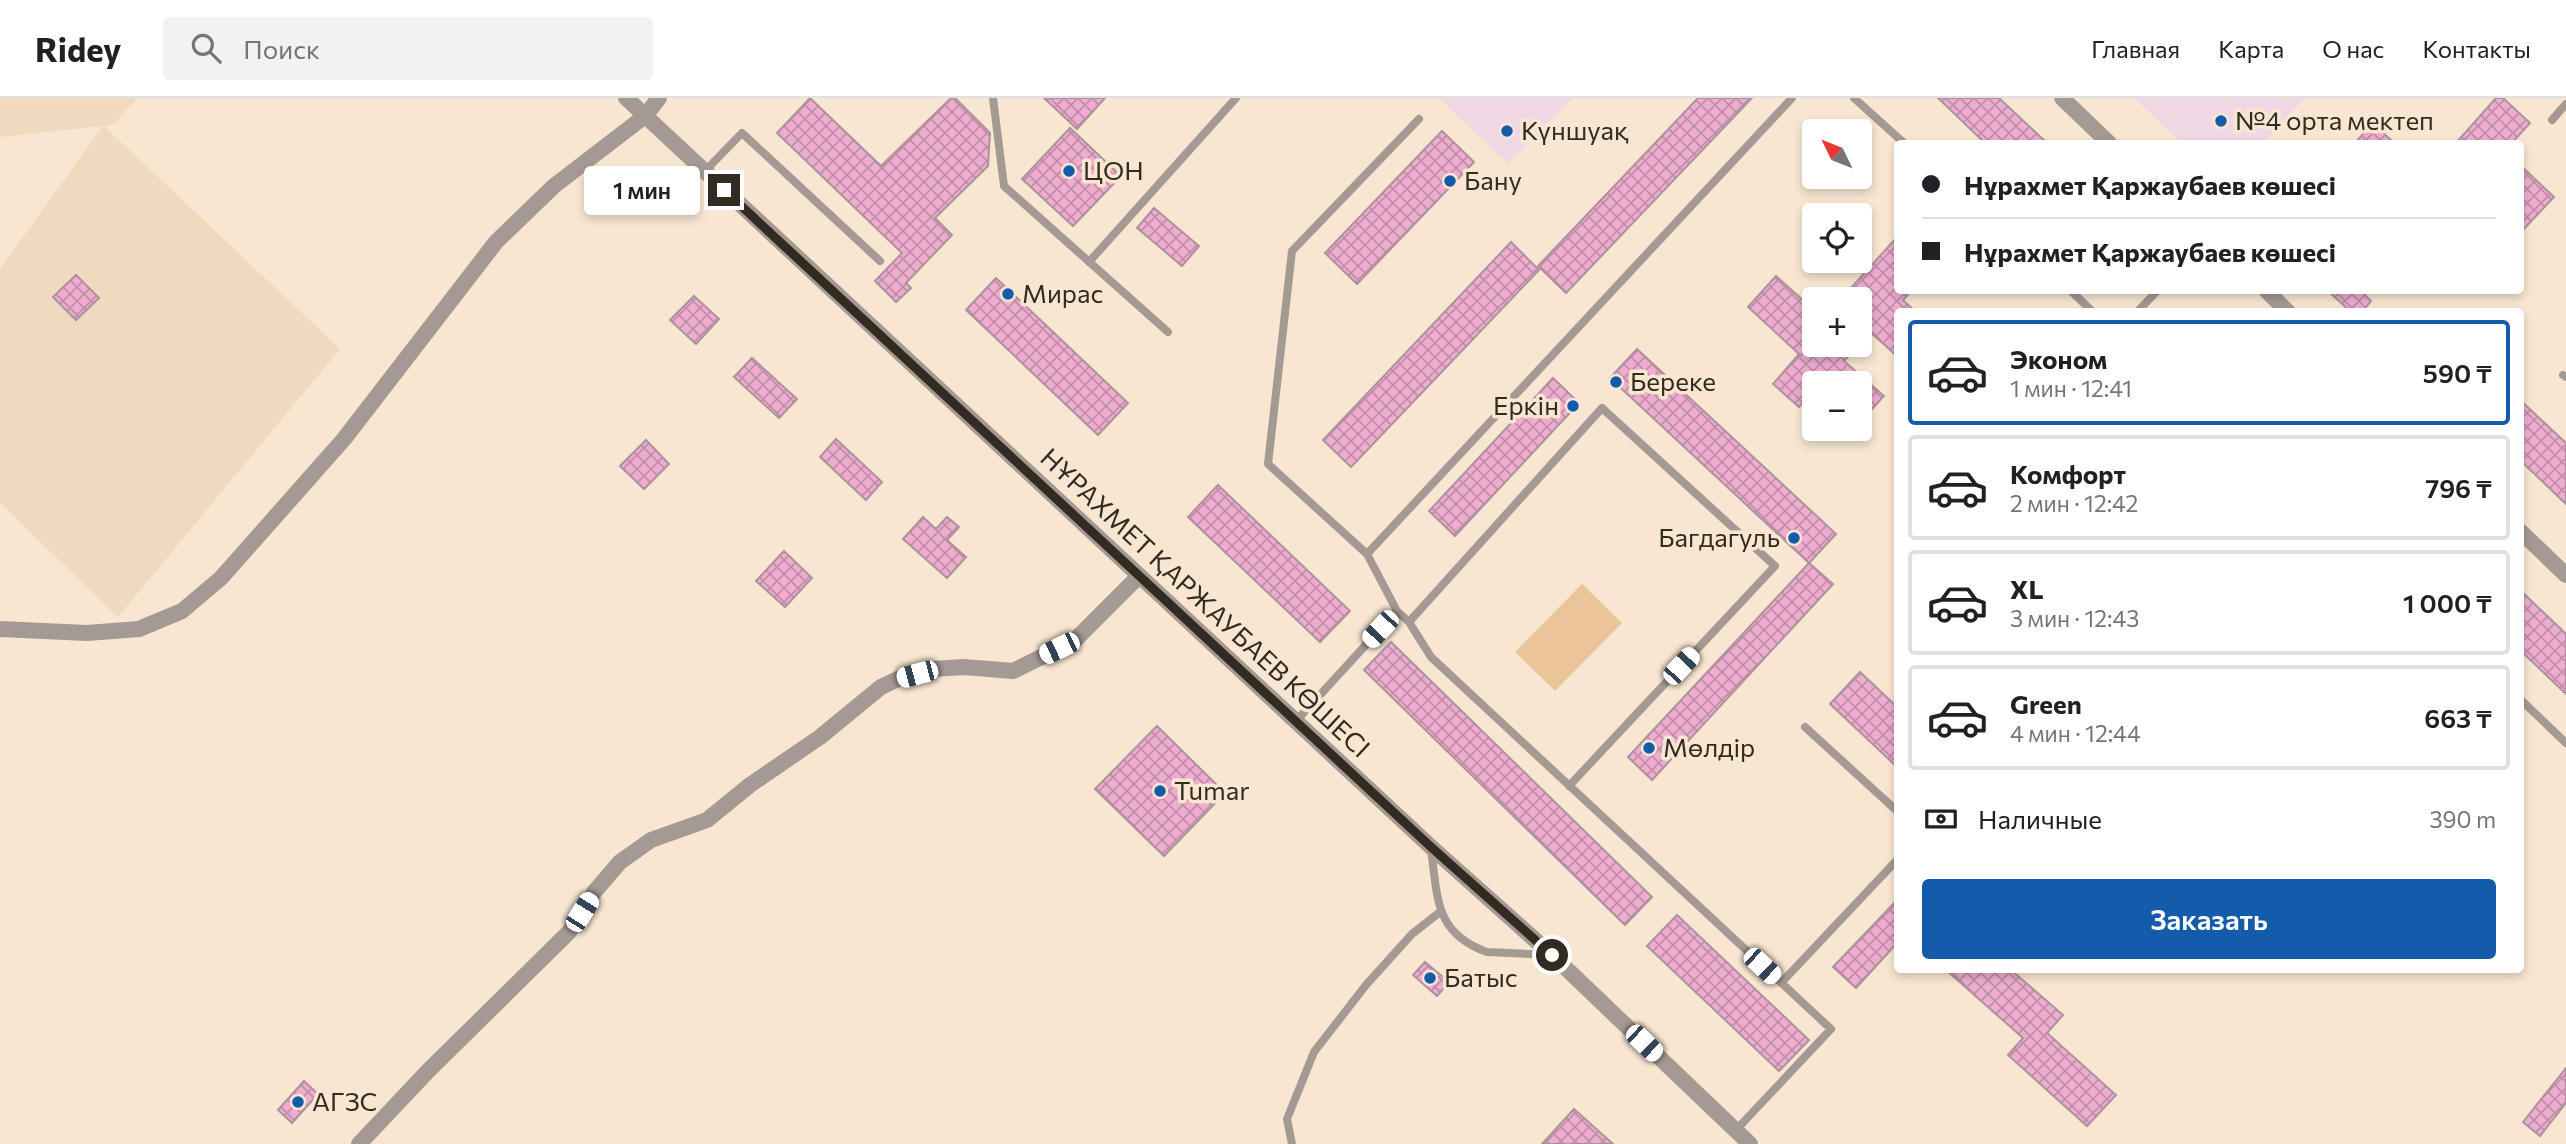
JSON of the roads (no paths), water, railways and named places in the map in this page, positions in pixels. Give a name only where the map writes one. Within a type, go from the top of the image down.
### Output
[{"type":"street","name":"НҰРАХМЕТ ҚАРЖАУБАЕВ КӨШЕСІ","points":[[626,98],[1431,847],[1552,955],[1750,1144]]},
{"type":"street","points":[[0,629],[87,633],[139,629],[182,611],[221,578],[344,439],[496,242],[554,186],[645,116],[659,98]]},
{"type":"street","points":[[2062,98],[2106,140]]},
{"type":"street","points":[[2270,294],[2284,308]]},
{"type":"street","points":[[2524,535],[2566,575]]},
{"type":"street","points":[[359,1144],[428,1071],[569,932],[594,891],[620,863],[651,839],[707,820],[750,785],[820,737],[881,687],[900,678],[933,669],[964,667],[1013,671],[1074,641],[1139,576]]},
{"type":"lane","points":[[993,98],[1004,186],[1168,332]]},
{"type":"lane","points":[[1089,262],[1236,98]]},
{"type":"lane","points":[[1367,554],[1793,98]]},
{"type":"lane","points":[[1854,98],[1901,140]]},
{"type":"lane","points":[[2552,120],[2566,104]]},
{"type":"lane","points":[[1419,119],[1293,251],[1268,464],[1367,554],[1397,611],[1409,622],[1431,657],[1831,1029],[1735,1130]]},
{"type":"lane","points":[[704,172],[741,133],[880,261]]},
{"type":"lane","points":[[2074,294],[2089,308]]},
{"type":"lane","points":[[2141,308],[2154,294]]},
{"type":"lane","points":[[1409,622],[1602,408],[1775,566],[1569,786]]},
{"type":"lane","points":[[1296,721],[1397,611]]},
{"type":"lane","points":[[2524,703],[2566,743]]},
{"type":"lane","points":[[1805,727],[1894,808]]},
{"type":"lane","points":[[1431,847],[1440,912],[1445,923],[1477,949],[1487,952],[1552,955]]},
{"type":"lane","points":[[1781,983],[1894,863]]},
{"type":"lane","points":[[1292,1144],[1287,1119],[1314,1052],[1375,975],[1412,934],[1440,912]]},
{"type":"place","name":"№4 орта мектеп","points":[[2221,121]]},
{"type":"place","name":"Күншуақ","points":[[1507,131]]},
{"type":"place","name":"ЦОН","points":[[1069,171]]},
{"type":"place","name":"Бану","points":[[1450,181]]},
{"type":"place","name":"Мирас","points":[[1008,294]]},
{"type":"place","name":"Береке","points":[[1616,382]]},
{"type":"place","name":"Еркін","points":[[1573,406]]},
{"type":"place","name":"Багдагуль","points":[[1794,538]]},
{"type":"place","name":"Мөлдір","points":[[1649,748]]},
{"type":"place","name":"Tumar","points":[[1160,791]]},
{"type":"place","name":"Батыс","points":[[1430,978]]},
{"type":"place","name":"АГЗС","points":[[298,1102]]}]
